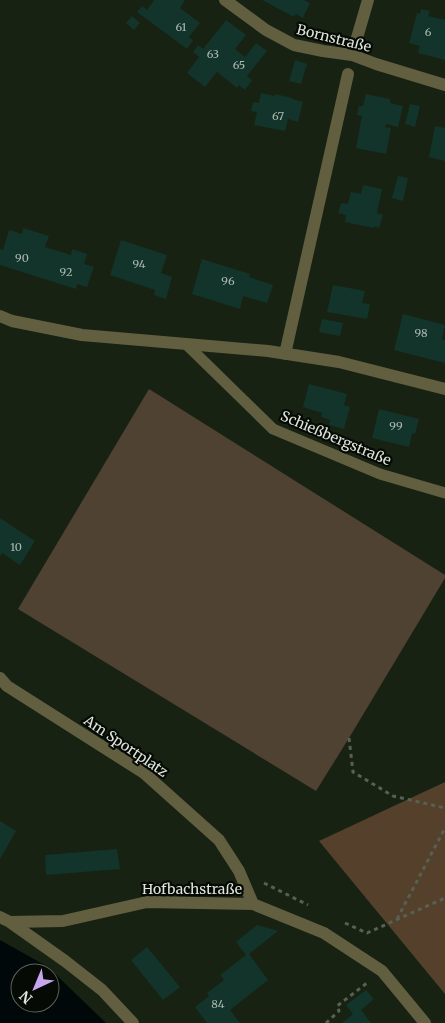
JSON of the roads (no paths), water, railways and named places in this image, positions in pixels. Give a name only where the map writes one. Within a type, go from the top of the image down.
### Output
[{"type":"street","name":"Bornstraße","points":[[225,0],[266,30],[294,45],[352,55],[445,85]]},
{"type":"street","points":[[352,55],[368,0]]},
{"type":"street","points":[[285,354],[348,74]]},
{"type":"street","points":[[0,316],[12,321],[82,335],[268,351],[339,362],[445,389]]},
{"type":"street","name":"Am Sportplatz","points":[[0,678],[7,686],[144,773],[219,840],[239,871],[253,904]]},
{"type":"street","name":"Hofbachstraße","points":[[5,920],[63,921],[147,902],[253,904],[324,933],[382,971],[425,1023]]},
{"type":"street","name":"Hofbachstraße","points":[[5,920],[65,961],[102,990],[132,1023]]},
{"type":"lane","name":"Schießbergstraße","points":[[187,344],[273,429],[380,474],[445,493]]}]
